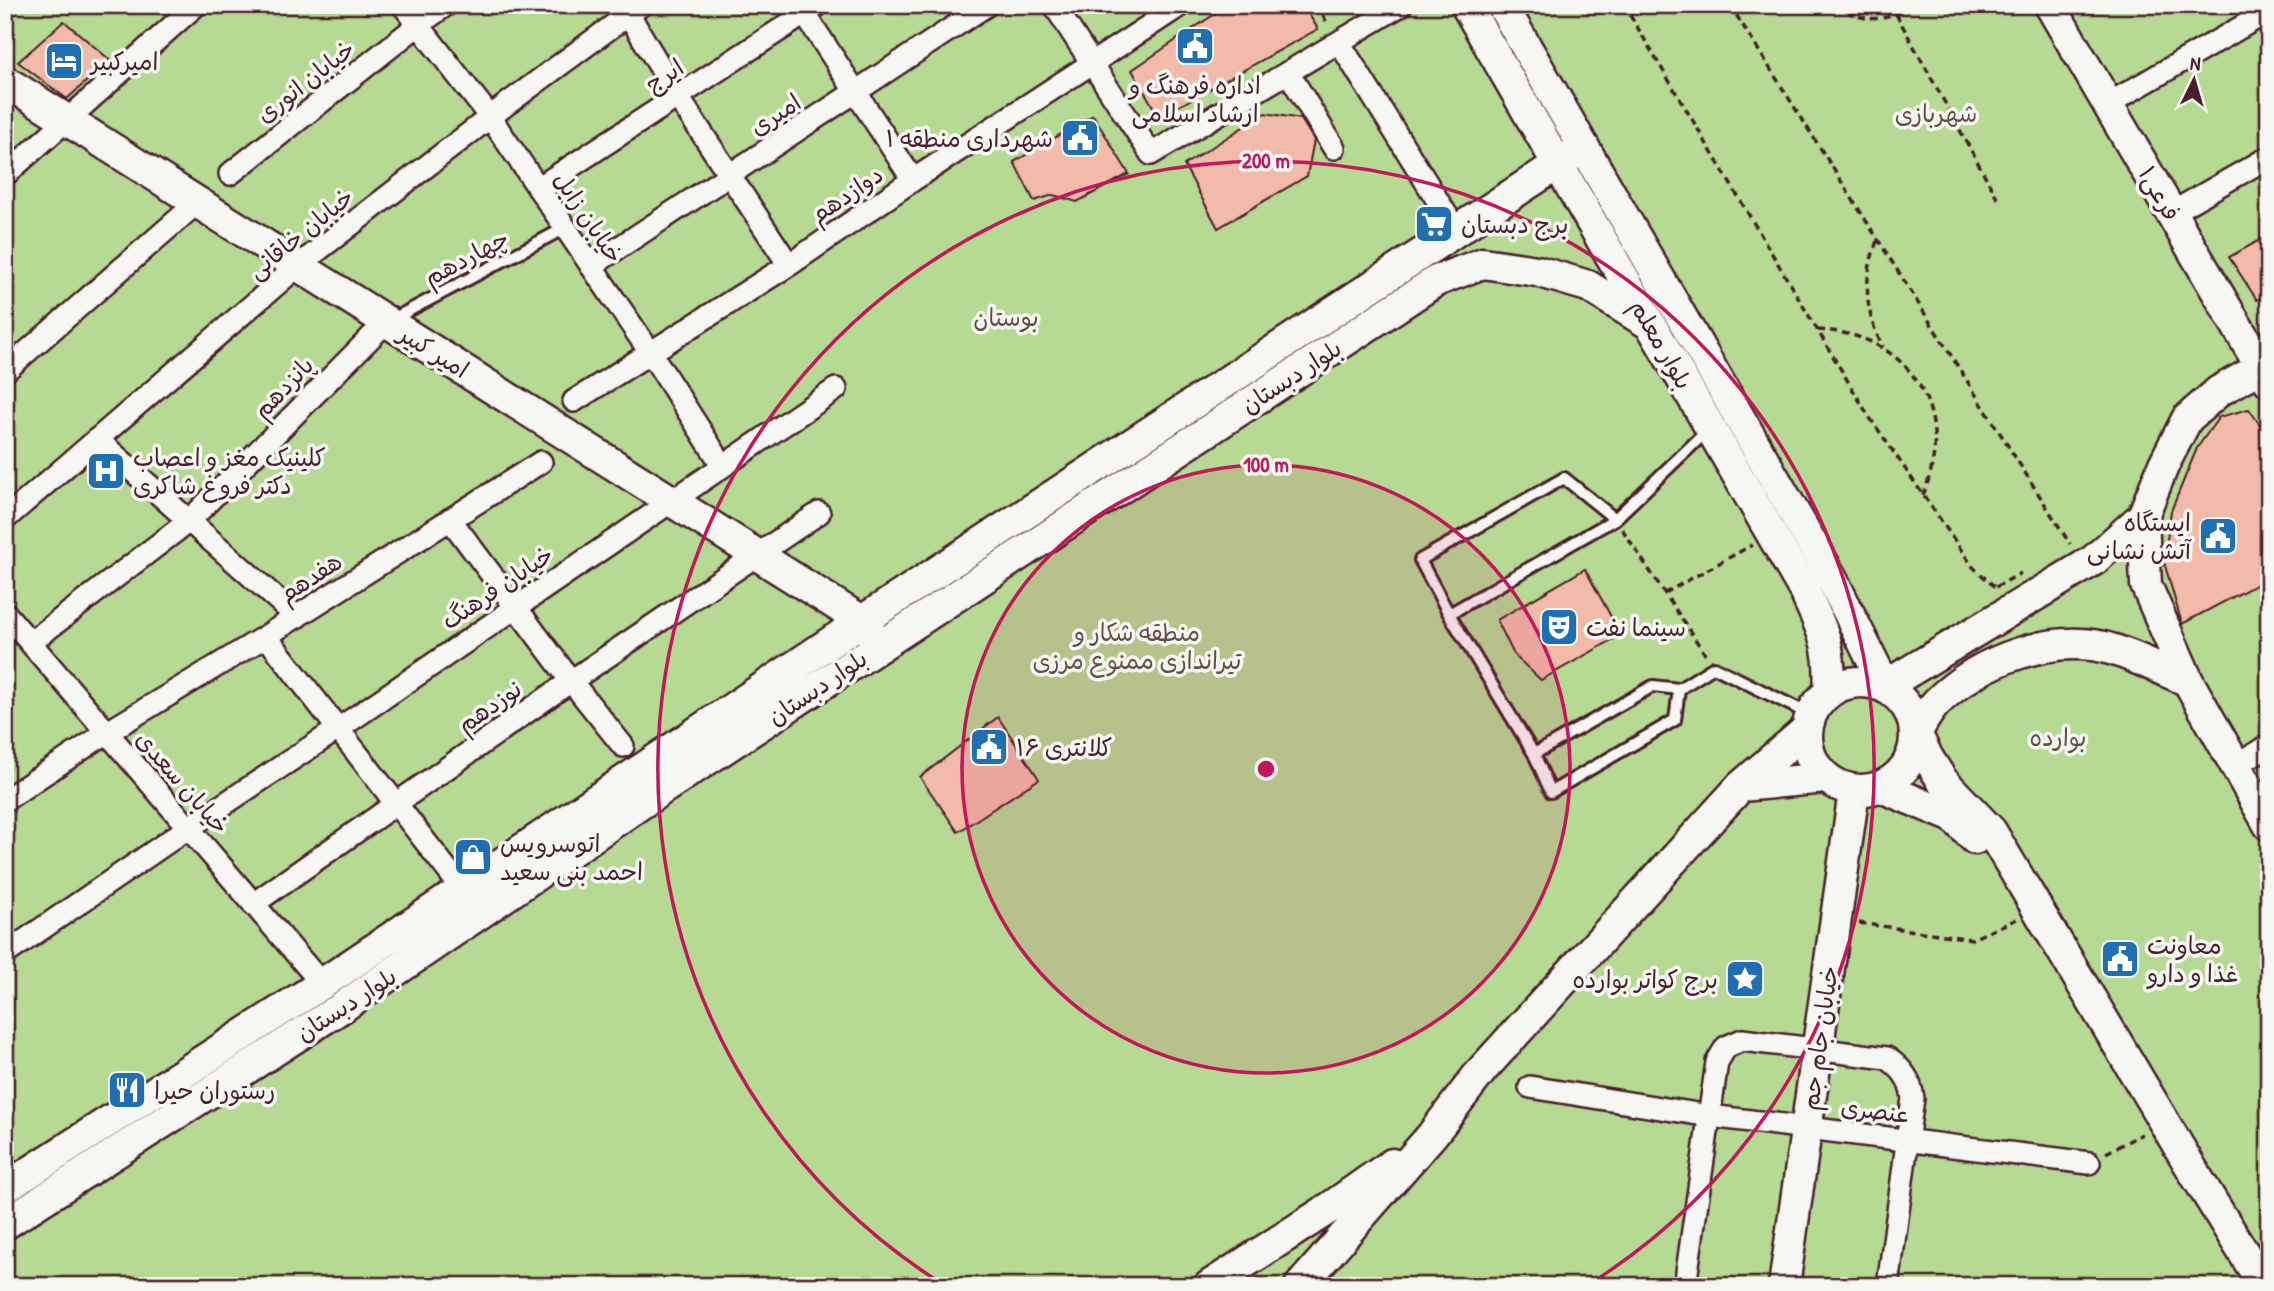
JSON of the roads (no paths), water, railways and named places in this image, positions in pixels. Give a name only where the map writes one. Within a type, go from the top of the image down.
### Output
[{"type":"street","points":[[5,175],[196,5]]},
{"type":"street","name":"خیابان زابل","points":[[402,5],[490,117],[650,352],[723,466]]},
{"type":"street","name":"خیابان انوری","points":[[230,174],[446,5]]},
{"type":"street","name":"امیری","points":[[591,266],[987,5]]},
{"type":"street","points":[[1054,5],[1150,154],[1401,5]]},
{"type":"street","name":"دوازدهم","points":[[574,401],[789,265],[913,180],[1181,5]]},
{"type":"street","name":"بلوار معلم","points":[[1466,5],[1804,590],[1826,637],[1830,664],[1815,712]]},
{"type":"street","name":"بلوار معلم","points":[[1502,5],[1830,575],[1885,686]]},
{"type":"street","name":"فرعی۱","points":[[2050,5],[2266,371]]},
{"type":"street","points":[[807,8],[856,93],[913,180]]},
{"type":"street","name":"ایرج","points":[[538,188],[807,8]]},
{"type":"street","points":[[635,10],[677,97],[789,265]]},
{"type":"street","name":"خیابان خاقانی","points":[[5,519],[299,265],[490,117],[635,10]]},
{"type":"street","points":[[2108,104],[2269,11]]},
{"type":"street","points":[[1339,42],[1456,230]]},
{"type":"street","points":[[1289,72],[1334,148]]},
{"type":"street","name":"امیر کبیر","points":[[5,81],[862,621]]},
{"type":"street","name":"بلوار دبستان","points":[[5,1188],[322,984],[862,621],[1584,146]]},
{"type":"street","points":[[2171,213],[2269,157]]},
{"type":"street","points":[[5,371],[199,201]]},
{"type":"street","name":"بلوار دبستان","points":[[5,1224],[344,1006],[655,794],[1436,281],[1483,263],[1537,271],[1588,286],[1651,326]]},
{"type":"street","name":"پانزدهم","points":[[31,642],[189,521],[387,321]]},
{"type":"street","points":[[2266,371],[2219,391],[2187,419],[2164,464],[2143,516],[2146,585],[2188,681],[2269,825]]},
{"type":"street","name":"خیابان فرهنگ","points":[[5,954],[836,389]]},
{"type":"street","points":[[97,439],[296,617]]},
{"type":"street","name":"هفدهم","points":[[106,733],[266,636],[541,462]]},
{"type":"street","name":"نوزدهم","points":[[253,904],[571,681],[819,513]]},
{"type":"street","points":[[1885,686],[2006,597],[2094,560],[2143,516]]},
{"type":"street","points":[[450,519],[623,746]]},
{"type":"street","name":"خیابان سعدی","points":[[5,613],[322,984]]},
{"type":"street","points":[[862,621],[879,646]]},
{"type":"street","points":[[266,636],[463,890]]},
{"type":"street","points":[[1868,789],[1903,770],[1911,756],[1916,733],[1937,702],[1966,680],[2003,659],[2039,647],[2076,643],[2114,650],[2188,681]]},
{"type":"street","points":[[1300,1286],[1432,1135],[1482,1070],[1741,786],[1846,684],[1864,682],[1885,686],[1898,697],[1914,724],[1927,758],[1942,780],[1991,831],[2264,1286]]},
{"type":"street","points":[[1815,712],[1808,748],[1815,765],[1826,778]]},
{"type":"street","points":[[5,800],[106,733]]},
{"type":"street","points":[[2235,766],[2269,745]]},
{"type":"street","points":[[1741,786],[1826,778],[1933,808],[1953,817],[1976,840],[2241,1286]]},
{"type":"street","name":"خیابان جام جم","points":[[1784,1286],[1846,847],[1868,789]]},
{"type":"street","points":[[1846,847],[1863,819],[1876,808],[1895,803],[1933,808]]},
{"type":"street","points":[[1685,1286],[1717,1062],[1726,1047],[1742,1040],[1887,1058],[1906,1074],[1913,1098],[1888,1286]]},
{"type":"street","name":"عنصری","points":[[1530,1087],[1710,1116],[2089,1163]]},
{"type":"street","points":[[1209,1286],[1325,1211],[1432,1135]]},
{"type":"lane","name":"چهاردهم","points":[[387,321],[565,228]]},
{"type":"lane","points":[[1449,614],[1615,519],[1710,428]]},
{"type":"lane","points":[[1615,519],[1564,478],[1420,560],[1449,614],[1534,754],[1551,792],[1675,720],[1679,689]]},
{"type":"lane","points":[[1534,754],[1653,686],[1679,689],[1714,667],[1815,712]]},
{"type":"place","name":"اداره فرهنگ و ارشاد اسلامی","points":[[1195,46]]},
{"type":"place","name":"امیرکبیر","points":[[64,61]]},
{"type":"place","name":"شهرداری منطقه ۱","points":[[1080,138]]},
{"type":"place","name":"برج دبستان","points":[[1434,224]]},
{"type":"place","name":"کلینیک مغز و اعصاب دکتر فروغ شاکری","points":[[106,471]]},
{"type":"place","name":"ایستگاه آتش نشانی","points":[[2218,536]]},
{"type":"place","name":"سینما نفت","points":[[1559,627]]},
{"type":"place","name":"کلانتری ۱۶","points":[[989,747]]},
{"type":"place","name":"اتوسرویس احمد بنی سعید","points":[[473,857]]},
{"type":"place","name":"معاونت غذا و دارو","points":[[2120,959]]},
{"type":"place","name":"برج کواتر بوارده","points":[[1745,979]]},
{"type":"place","name":"رستوران حیرا","points":[[127,1090]]},
{"type":"park label","name":"شهربازی","points":[[1936,113]]},
{"type":"park label","name":"بوستان","points":[[1006,317]]},
{"type":"park label","name":"منطقه شکار و تیراندازی ممنوع مرزی","points":[[1137,646]]},
{"type":"park label","name":"بوارده","points":[[2058,737]]}]
